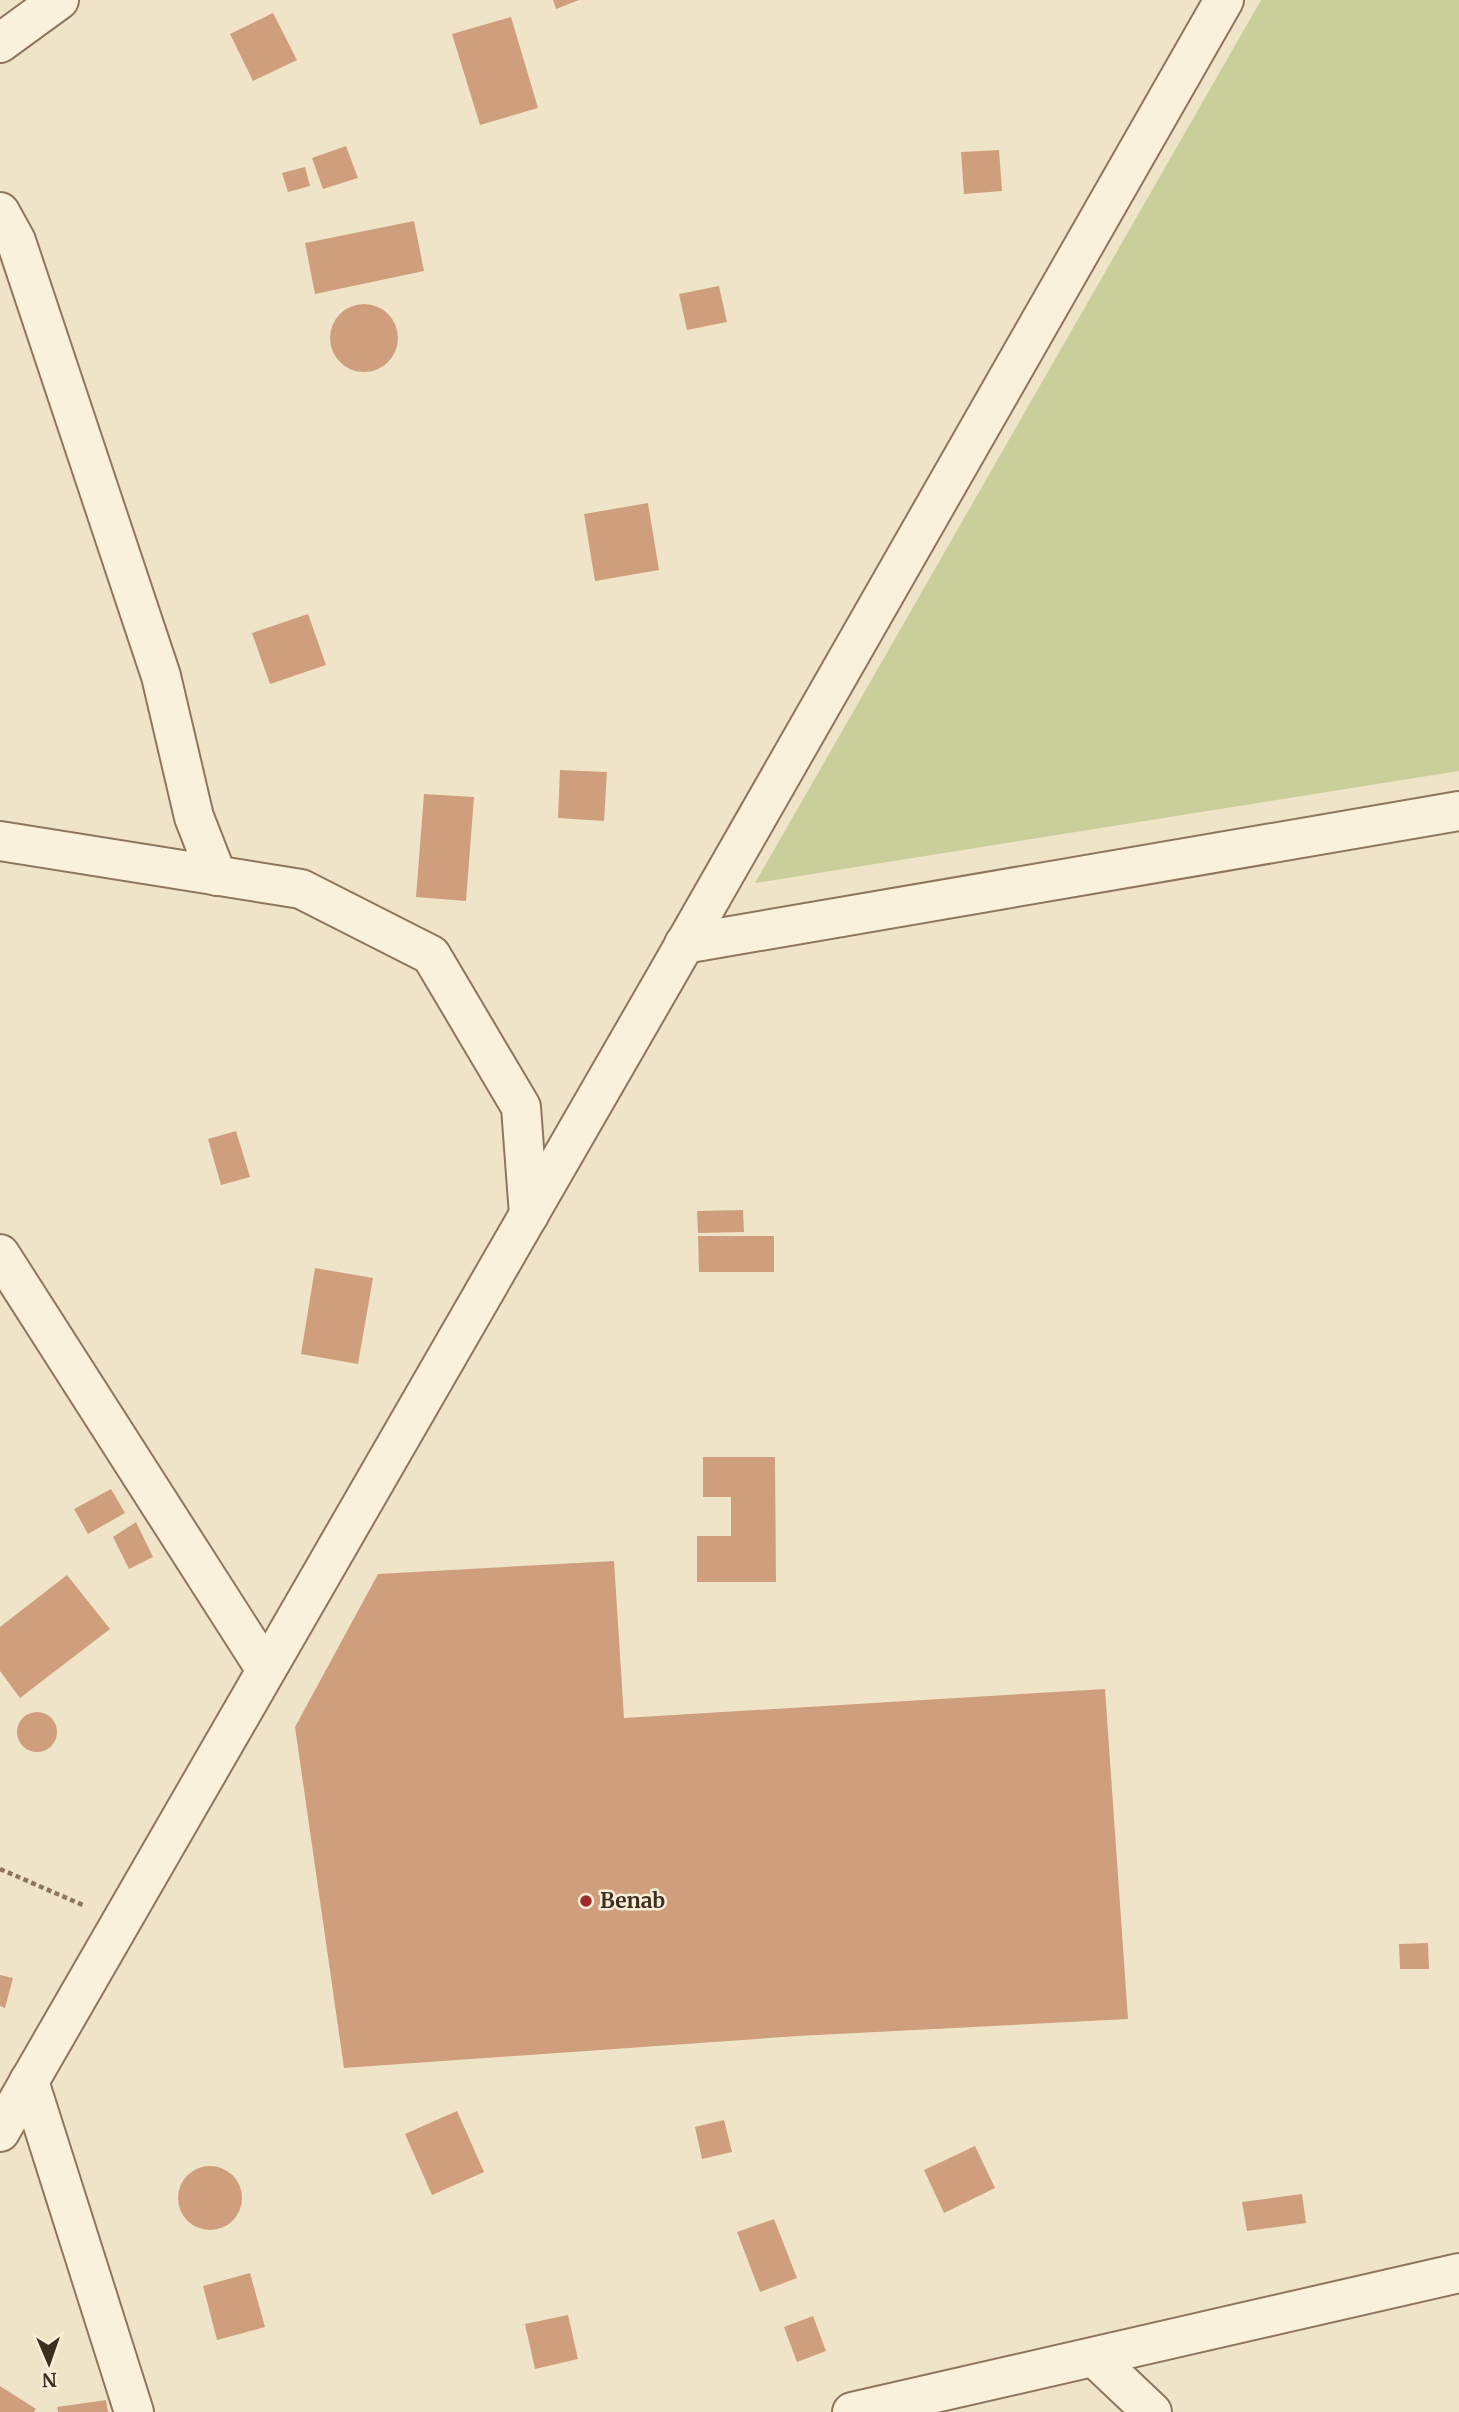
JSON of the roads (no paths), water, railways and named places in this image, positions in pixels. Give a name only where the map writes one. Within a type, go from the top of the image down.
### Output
[{"type":"street","points":[[0,43],[59,0]]},
{"type":"street","points":[[0,2132],[1224,0]]},
{"type":"street","points":[[0,212],[16,241],[161,676],[194,817],[217,876]]},
{"type":"street","points":[[684,944],[1459,811]]},
{"type":"street","points":[[0,841],[301,889],[431,955],[522,1107],[528,1215]]},
{"type":"street","points":[[0,1254],[266,1670]]},
{"type":"street","points":[[29,2081],[134,2412]]},
{"type":"street","points":[[852,2412],[1459,2273]]},
{"type":"street","points":[[1094,2357],[1152,2412]]},
{"type":"place","name":"Benab","points":[[586,1901]]}]
